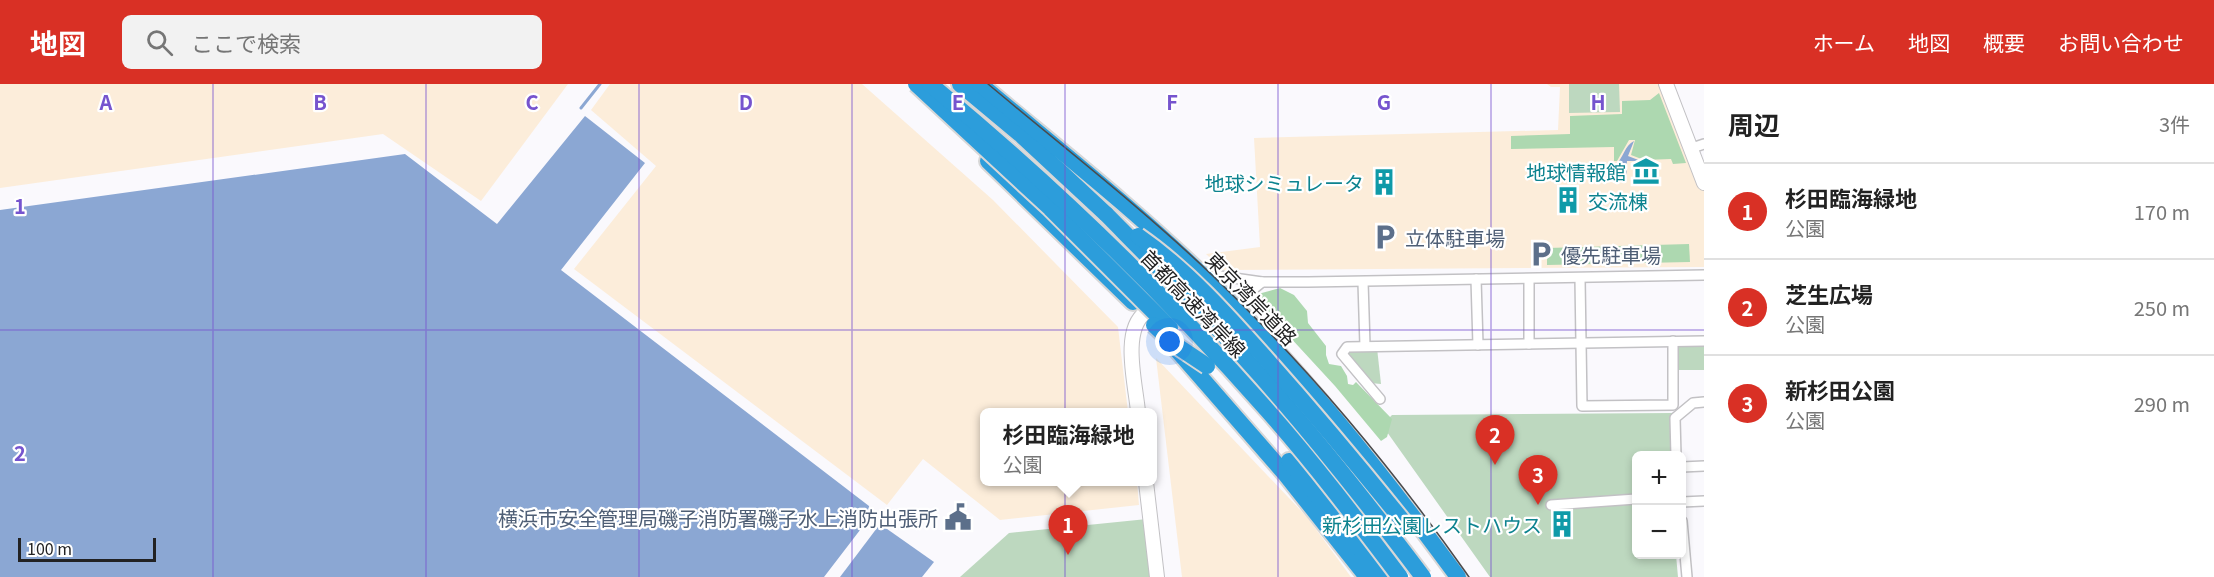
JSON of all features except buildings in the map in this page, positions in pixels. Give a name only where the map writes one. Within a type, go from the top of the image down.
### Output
[{"type":"highway","points":[[911,84],[1144,313],[1286,475],[1367,577]]},
{"type":"highway","points":[[916,84],[1050,208],[1207,366],[1316,492],[1383,577]]},
{"type":"highway","name":"首都高速湾岸線","points":[[930,84],[1072,211],[1150,285],[1268,410],[1347,507],[1400,577]]},
{"type":"highway","name":"首都高速湾岸線","points":[[960,84],[1020,134],[1107,215],[1224,336],[1279,397],[1361,495],[1423,577]]},
{"type":"highway","name":"東京湾岸道路","points":[[980,84],[1173,247],[1240,312],[1341,427],[1458,577]]},
{"type":"highway","points":[[1107,215],[1167,257],[1239,328],[1313,412],[1406,525],[1445,577]]},
{"type":"street","points":[[1666,84],[1698,146],[1704,183]]},
{"type":"street","points":[[1138,408],[1131,338],[1137,321],[1144,313],[1205,278],[1220,276],[1262,282],[1363,282],[1704,275]]},
{"type":"street","points":[[1476,279],[1478,345]]},
{"type":"street","points":[[1529,279],[1529,344]]},
{"type":"street","points":[[1580,279],[1582,406],[1673,405],[1673,342]]},
{"type":"street","points":[[1240,312],[1251,291],[1262,282]]},
{"type":"street","points":[[1363,282],[1365,346]]},
{"type":"street","points":[[1380,399],[1341,354],[1347,346],[1704,341]]},
{"type":"street","points":[[1677,451],[1675,418],[1693,403],[1704,402]]},
{"type":"street","points":[[1686,466],[1704,466]]},
{"type":"street","points":[[1146,486],[1157,577]]},
{"type":"street","points":[[1551,504],[1632,498]]},
{"type":"street","points":[[1686,501],[1704,501]]},
{"type":"street","points":[[1685,559],[1687,577]]},
{"type":"shaded area","points":[[0,84],[568,84],[481,201],[383,134],[0,188]]},
{"type":"shaded area","points":[[610,84],[862,84],[993,200],[1118,327],[1128,408],[980,408],[980,486],[1137,486],[1139,505],[1000,520],[923,459],[887,505],[574,269],[656,166],[591,110]]},
{"type":"shaded area","points":[[1547,84],[1666,84],[1704,183],[1704,267],[1223,270],[1206,254],[1260,247],[1254,138],[1558,130],[1560,87],[1551,87]]},
{"type":"shaded area","points":[[1156,358],[1307,517],[1351,577],[1182,577]]},
{"type":"green space","points":[[1569,84],[1619,84],[1620,112],[1569,113]]},
{"type":"green space","points":[[1659,93],[1686,163],[1673,164],[1671,159],[1644,160],[1631,155],[1635,140],[1629,140],[1617,161],[1614,161],[1614,147],[1511,149],[1511,136],[1570,134],[1570,116],[1622,114],[1622,101],[1650,100]]},
{"type":"green space","points":[[1689,244],[1690,262],[1547,265],[1547,248]]},
{"type":"green space","points":[[1280,288],[1294,295],[1307,311],[1308,323],[1326,346],[1329,364],[1341,366],[1347,376],[1348,384],[1353,385],[1356,382],[1392,419],[1387,437],[1381,441],[1335,386],[1254,298],[1258,294]]},
{"type":"green space","points":[[1676,343],[1704,343],[1704,370],[1679,370]]},
{"type":"green space","points":[[1350,347],[1377,348],[1381,384],[1370,383],[1345,357]]},
{"type":"green space","points":[[1673,413],[1672,451],[1632,451],[1632,559],[1676,559],[1678,577],[1490,577],[1382,425],[1392,415]]},
{"type":"green space","points":[[1147,519],[1154,577],[960,577],[1009,533]]},
{"type":"water","points":[[585,116],[645,163],[561,270],[869,506],[870,517],[824,577],[0,577],[0,210],[405,154],[497,224]]},
{"type":"water","points":[[1634,141],[1628,156],[1641,161],[1627,161],[1626,181],[1617,182],[1616,165],[1628,145]]},
{"type":"water","points":[[880,524],[934,562],[922,577],[840,577]]},
{"type":"waterway","points":[[581,108],[600,84]]},
{"type":"tram line","points":[[988,84],[1158,226],[1213,276],[1283,346],[1380,459],[1469,577]]},
{"type":"place","name":"地球情報館","points":[[1646,171]]},
{"type":"place","name":"地球シミュレータ","points":[[1384,182]]},
{"type":"place","name":"交流棟","points":[[1568,200]]},
{"type":"place","name":"立体駐車場","points":[[1385,237]]},
{"type":"place","name":"優先駐車場","points":[[1541,254]]},
{"type":"place","name":"芝生広場","points":[[1495,465]]},
{"type":"place","name":"新杉田公園","points":[[1538,505]]},
{"type":"place","name":"横浜市安全管理局磯子消防署磯子水上消防出張所","points":[[958,517]]},
{"type":"place","name":"新杉田公園レストハウス","points":[[1562,524]]},
{"type":"place","name":"杉田臨海緑地","points":[[1068,555]]}]
